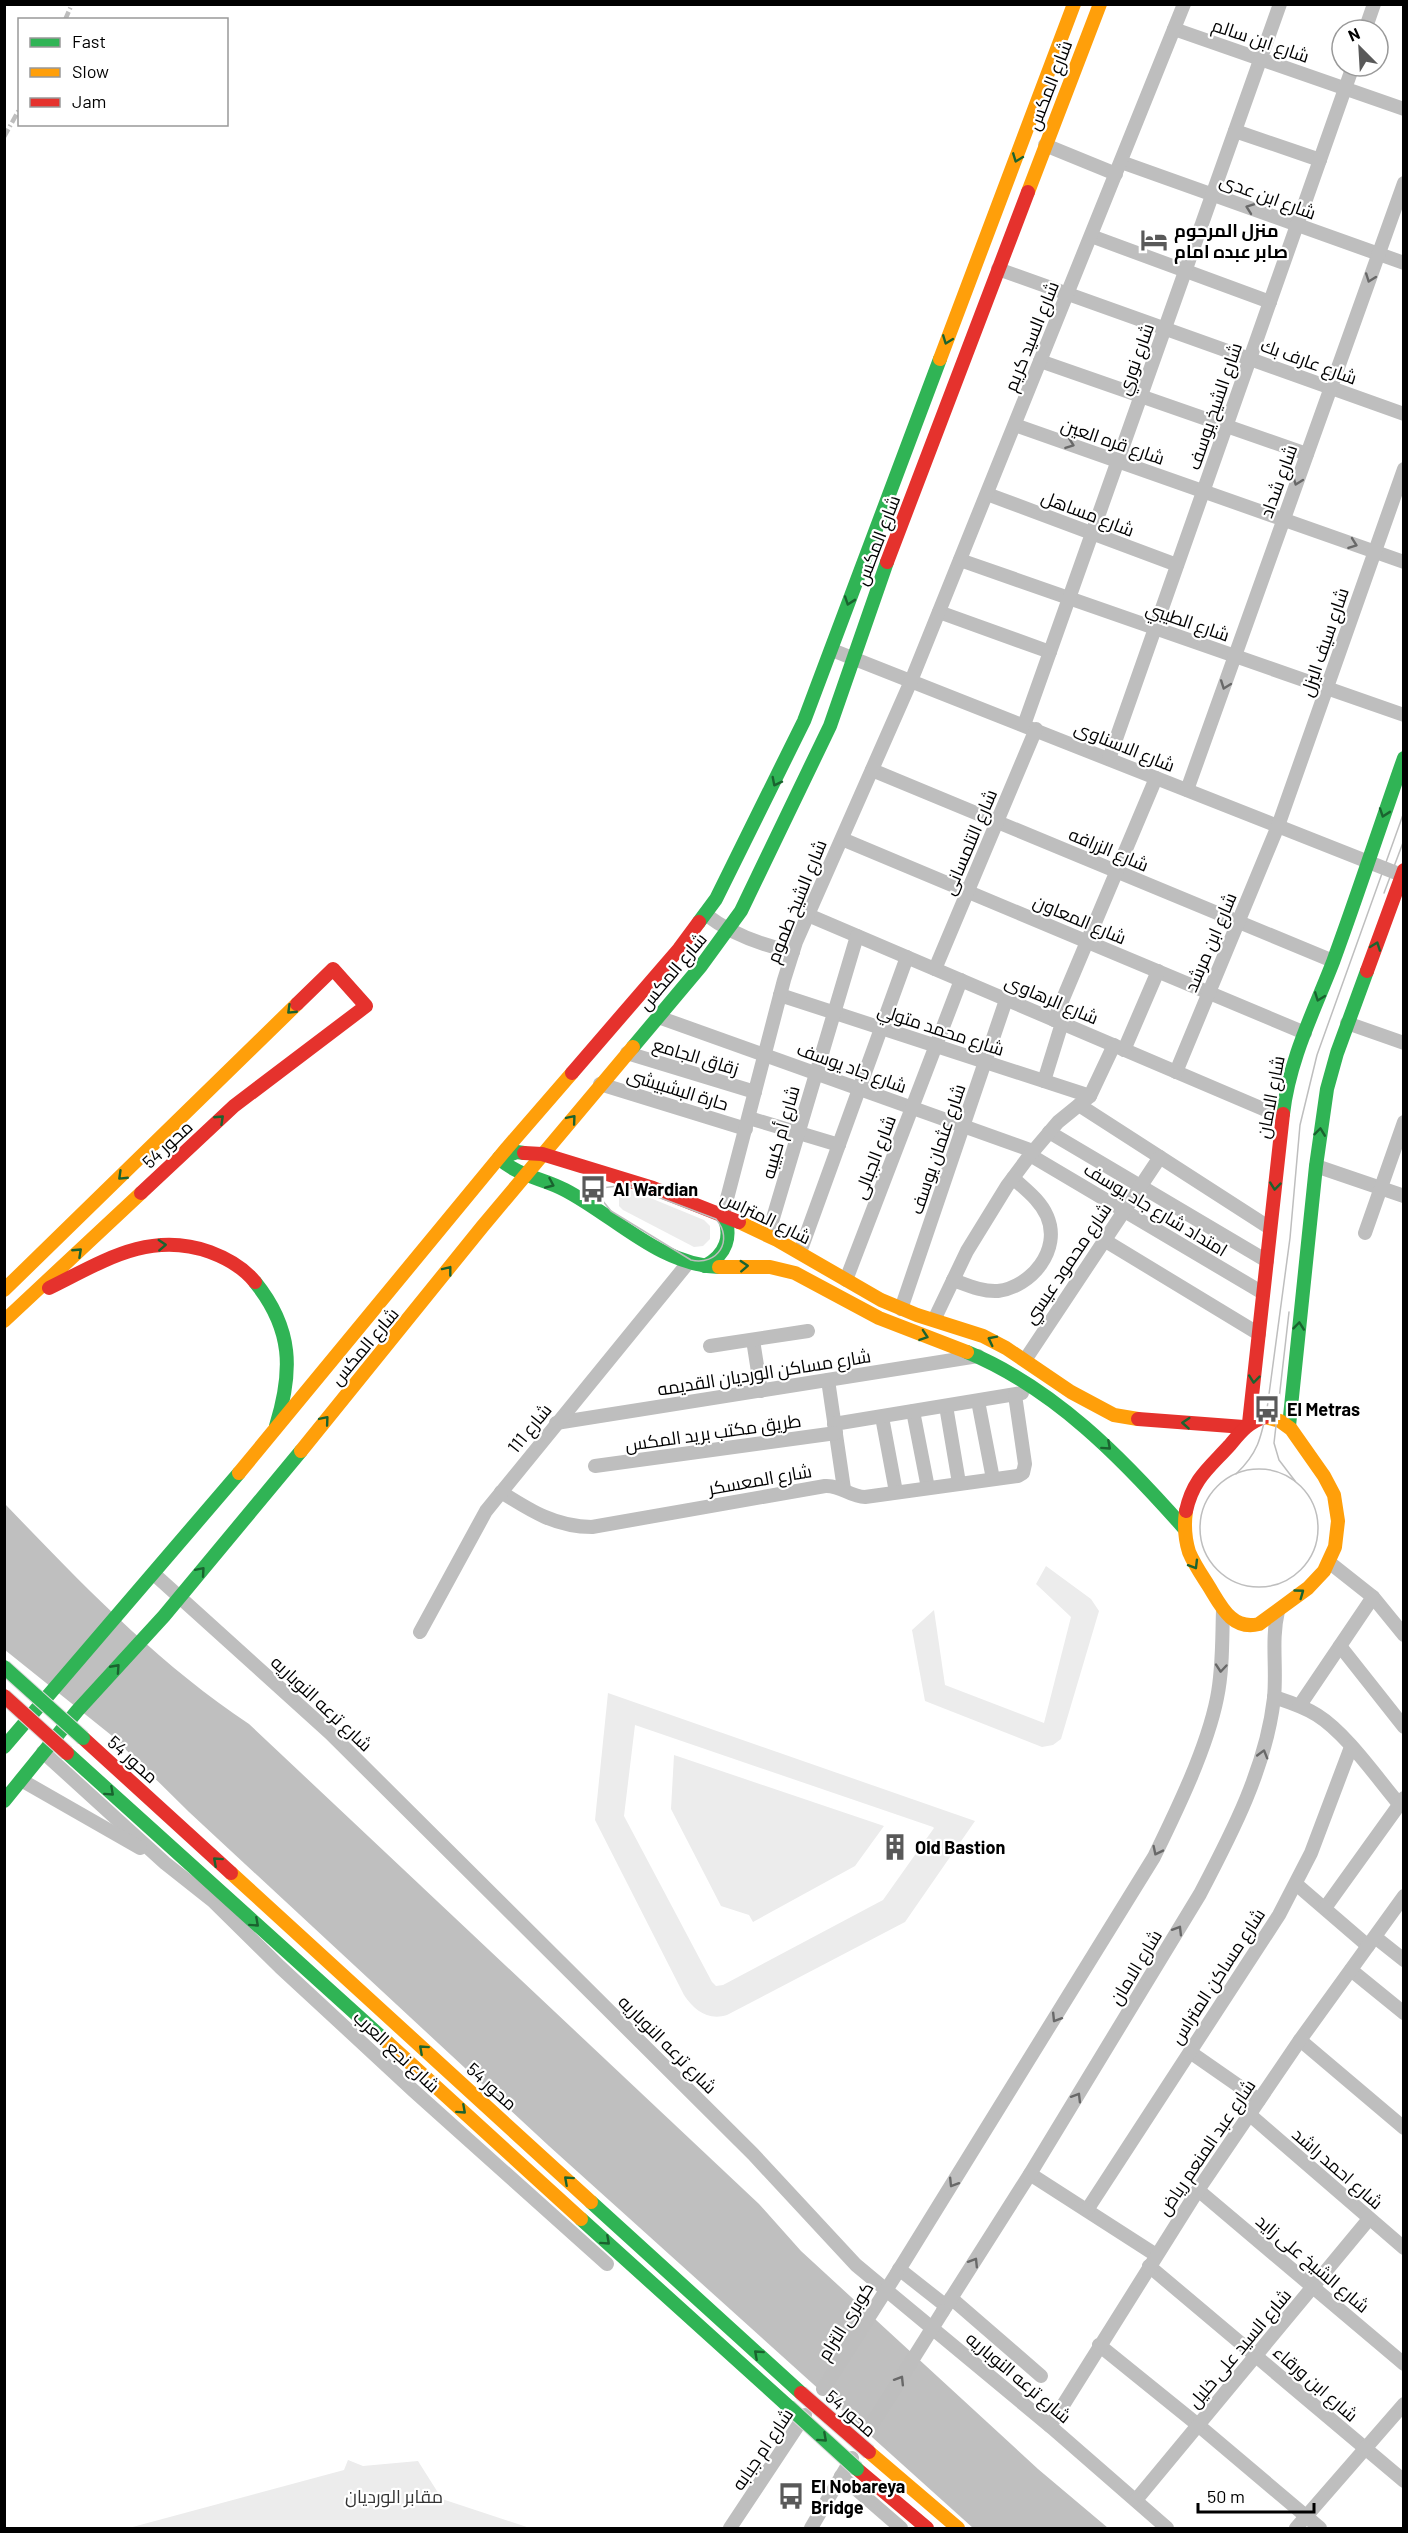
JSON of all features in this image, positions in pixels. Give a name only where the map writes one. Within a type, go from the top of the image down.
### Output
[{"type":"main road","name":"شارع المكس","points":[[4,1801],[77,1711],[180,1596],[400,1304],[499,1158],[679,949],[726,882],[789,756],[832,650],[855,583],[1074,4]]},
{"type":"main road","name":"شارع المكس","points":[[4,1747],[154,1574],[276,1426],[482,1227],[729,930],[750,895],[830,726],[877,589],[1100,4]]},
{"type":"main road","name":"شارع الامان","points":[[1246,1425],[1259,1334],[1282,1117],[1290,1074],[1333,961],[1404,758]]},
{"type":"main road","points":[[1289,1426],[1316,1166],[1328,1089],[1347,1023],[1403,874]]},
{"type":"main road","name":"محور 54","points":[[4,1290],[333,969],[366,1006],[234,1107],[4,1321]]},
{"type":"main road","name":"شارع المتراس","points":[[499,1158],[517,1152],[542,1154],[653,1188],[723,1214],[800,1252],[901,1309],[983,1336],[1101,1410],[1126,1418],[1246,1425]]},
{"type":"main road","points":[[499,1158],[511,1169],[563,1189],[660,1250],[688,1263],[705,1266],[754,1266],[782,1269],[812,1281],[878,1318],[978,1356],[1037,1391],[1089,1431],[1146,1484],[1183,1527]]},
{"type":"main road","points":[[705,1266],[716,1260],[727,1244],[729,1232],[723,1214]]},
{"type":"main road","points":[[30,1297],[139,1248],[184,1245],[211,1252],[228,1260],[257,1282],[278,1312],[284,1329],[288,1347],[289,1381],[287,1396],[276,1426]]},
{"type":"main road","points":[[1089,1431],[1101,1410]]},
{"type":"main road","points":[[1274,1418],[1289,1426],[1322,1472],[1334,1496],[1337,1509],[1337,1536],[1330,1563],[1315,1582],[1266,1621],[1250,1626],[1239,1623],[1223,1610],[1189,1555],[1183,1527],[1187,1504],[1196,1483],[1246,1425],[1257,1419],[1274,1418]]},
{"type":"main road","name":"محور 54","points":[[4,1666],[801,2393],[958,2529]]},
{"type":"main road","name":"محور 54","points":[[4,1696],[857,2469],[927,2529]]},
{"type":"street","name":"شارع السيد كريم","points":[[911,681],[1184,4]]},
{"type":"street","name":"شارع نوري","points":[[1030,727],[1050,652],[1280,4]]},
{"type":"street","name":"شارع ابن سالم","points":[[1174,28],[1404,109]]},
{"type":"street","name":"شارع الشيخ يوسف","points":[[1109,759],[1349,78]]},
{"type":"street","points":[[1235,131],[1320,160]]},
{"type":"street","name":"شارع ابن عدى","points":[[1045,145],[1213,195],[1404,263]]},
{"type":"street","name":"شارع شداد","points":[[1187,790],[1404,183]]},
{"type":"street","points":[[1091,236],[1270,302]]},
{"type":"street","name":"شارع عارف بك","points":[[998,269],[1404,414]]},
{"type":"street","points":[[1040,361],[1307,454]]},
{"type":"street","name":"شارع قره العين","points":[[1015,425],[1404,562]]},
{"type":"street","name":"شارع سيف اليزل","points":[[1278,826],[1404,469]]},
{"type":"street","name":"شارع مساهل","points":[[987,494],[1177,565]]},
{"type":"street","name":"شارع الطيبي","points":[[960,560],[1404,715]]},
{"type":"street","points":[[939,612],[1050,652]]},
{"type":"street","name":"شارع الاسناوى","points":[[832,650],[1368,863],[1403,874]]},
{"type":"street","name":"شارع الشيخ طموم","points":[[723,1214],[793,952],[911,681]]},
{"type":"street","name":"شارع التلمسانى","points":[[935,969],[997,822],[1030,727]]},
{"type":"street","name":"شارع الزرافه","points":[[872,770],[1333,961]]},
{"type":"street","points":[[1044,1081],[1058,1021],[1087,942],[1156,778]]},
{"type":"street","name":"شارع ابن مرشد","points":[[1176,1072],[1278,826]]},
{"type":"street","name":"شارع المعاون","points":[[842,839],[1305,1033]]},
{"type":"street","points":[[705,914],[729,930],[760,943],[793,952]]},
{"type":"street","name":"شارع الرهاوى","points":[[808,915],[1282,1117]]},
{"type":"street","name":"شارع أم كبيبه","points":[[768,1236],[857,936]]},
{"type":"street","points":[[800,1252],[907,957]]},
{"type":"street","points":[[934,1320],[987,1218],[1031,1153],[1068,1113],[1085,1101],[1119,1047],[1158,971]]},
{"type":"street","name":"شارع الجبالى","points":[[846,1280],[961,980]]},
{"type":"street","name":"شارع محمد متولي","points":[[780,995],[1044,1081],[1085,1101],[1160,1157],[1270,1228]]},
{"type":"street","name":"شارع عثمان يوسف","points":[[901,1309],[1006,1000]]},
{"type":"street","name":"شارع جاد يوسف","points":[[658,1017],[912,1107],[1031,1153]]},
{"type":"street","points":[[1347,1023],[1404,1043]]},
{"type":"street","name":"زقاق الجامع","points":[[627,1053],[755,1092]]},
{"type":"street","name":"حارة البشبيشى","points":[[600,1084],[747,1124],[798,1133],[839,1145]]},
{"type":"street","points":[[1365,1233],[1404,1122]]},
{"type":"street","points":[[1049,1132],[1267,1261]]},
{"type":"street","name":"امتداد شارع جاد يوسف","points":[[1031,1153],[1263,1293]]},
{"type":"street","name":"شارع محمود عيسي","points":[[1024,1360],[1160,1157]]},
{"type":"street","points":[[1316,1166],[1404,1196]]},
{"type":"street","points":[[953,1280],[979,1289],[996,1291],[1013,1287],[1028,1279],[1040,1267],[1048,1252],[1051,1235],[1048,1218],[1040,1203],[1013,1178]]},
{"type":"street","points":[[1104,1240],[1259,1334]]},
{"type":"street","name":"شارع 111","points":[[420,1632],[464,1549],[501,1492],[688,1263]]},
{"type":"street","points":[[710,1346],[808,1331]]},
{"type":"street","points":[[753,1340],[761,1391]]},
{"type":"street","name":"شارع مساكن الورديان القديمه","points":[[556,1423],[978,1356]]},
{"type":"street","points":[[828,1380],[844,1489]]},
{"type":"street","name":"طريق مكتب بريد المكس","points":[[595,1466],[835,1429],[882,1416],[1037,1391]]},
{"type":"street","name":"شارع المعسكر","points":[[501,1492],[551,1521],[578,1527],[592,1527],[825,1486],[835,1486],[859,1497],[1018,1476],[1025,1469],[1015,1395]]},
{"type":"street","points":[[978,1401],[993,1479]]},
{"type":"street","points":[[946,1406],[959,1484]]},
{"type":"street","points":[[913,1411],[928,1488]]},
{"type":"street","points":[[882,1416],[896,1492]]},
{"type":"street","points":[[1330,1563],[1373,1597],[1404,1635]]},
{"type":"street","name":"شارع ترعه النوباريه","points":[[154,1574],[338,1741],[753,2154],[856,2265],[1050,2426],[1167,2529]]},
{"type":"street","points":[[1300,1705],[1373,1597]]},
{"type":"street","points":[[1041,2376],[898,2271],[1154,1857],[1178,1809],[1209,1728],[1217,1700],[1221,1670],[1223,1610]]},
{"type":"street","name":"شارع الامان","points":[[947,2305],[1030,2174],[1200,1894],[1225,1847],[1259,1766],[1269,1732],[1274,1697],[1273,1637],[1278,1611]]},
{"type":"street","points":[[1340,1646],[1404,1727]]},
{"type":"street","points":[[1274,1697],[1300,1705],[1319,1716],[1401,1801],[1325,1908]]},
{"type":"street","name":"شارع مساكن المتراس","points":[[1087,2210],[1279,1915],[1326,1819],[1351,1747]]},
{"type":"street","name":"شارع نجع العرب","points":[[43,1752],[165,1863],[213,1901],[280,1967],[414,2091],[607,2264]]},
{"type":"street","name":"شارع نجع العرب","points":[[21,1780],[165,1863]]},
{"type":"street","points":[[1296,1884],[1325,1908],[1404,1960]]},
{"type":"street","name":"شارع عبد المنعم رياض","points":[[1050,2426],[1198,2190],[1300,2040],[1404,1896]]},
{"type":"street","points":[[1351,1970],[1404,2013]]},
{"type":"street","points":[[1300,2040],[1404,2128]]},
{"type":"street","points":[[1190,2052],[1259,2100]]},
{"type":"street","name":"شارع احمد راشد","points":[[1249,2115],[1404,2248]]},
{"type":"street","name":"شارع ابن ورقاء","points":[[1030,2174],[1087,2210],[1153,2260],[1256,2355],[1404,2481]]},
{"type":"street","name":"شارع الشيخ على زايد","points":[[1198,2190],[1404,2364]]},
{"type":"street","name":"شارع السيد على خليل","points":[[1136,2500],[1369,2219]]},
{"type":"street","name":"كوبرى الترام","points":[[823,2388],[898,2271]]},
{"type":"street","points":[[811,2529],[869,2429],[947,2305]]},
{"type":"street","points":[[1099,2345],[1198,2425],[1320,2529]]},
{"type":"street","name":"شارع ام جبابه","points":[[730,2529],[823,2388]]},
{"type":"street","points":[[1296,2529],[1404,2404]]},
{"type":"street","points":[[841,2476],[901,2529]]},
{"type":"green space","points":[[631,1190],[704,1220],[710,1226],[710,1239],[703,1246],[694,1247],[623,1210],[619,1206],[619,1196],[624,1191]]},
{"type":"green space","points":[[1046,1566],[1091,1599],[1099,1611],[1061,1739],[1053,1745],[1042,1747],[925,1701],[912,1630],[934,1610],[945,1685],[1044,1723],[1071,1617],[1036,1584]]},
{"type":"green space","points":[[608,1693],[975,1821],[905,1922],[727,2015],[714,2017],[697,2010],[684,1995],[595,1820]],"holes":[[[635,1725],[933,1827],[883,1900],[723,1985],[716,1986],[624,1816]]]},
{"type":"green space","points":[[674,1755],[884,1826],[855,1866],[753,1922],[749,1915],[721,1906],[671,1809]]},
{"type":"green space","name":"مقابر الورديان","points":[[348,2460],[363,2466],[418,2461],[442,2499],[530,2528],[129,2528],[344,2470]]},
{"type":"shaded area","points":[[5,1504],[121,1621],[183,1675],[249,1724],[759,2204],[801,2251],[1038,2469],[1108,2528],[973,2528],[549,2146],[189,1812],[111,1735],[5,1650]]},
{"type":"tram line","points":[[1236,1474],[1258,1444],[1267,1409],[1290,1238],[1300,1125],[1317,1055],[1404,812]]},
{"type":"tram line","points":[[1384,893],[1404,840]]},
{"type":"tram line","points":[[626,1185],[716,1219],[723,1235],[720,1250],[709,1259],[691,1260],[611,1211],[593,1189],[626,1185]]},
{"type":"tram line","points":[[1289,1312],[1274,1443],[1279,1460],[1295,1481]]},
{"type":"tram line","points":[[1259,1469],[1292,1479],[1308,1495],[1318,1528],[1308,1561],[1292,1577],[1259,1587],[1226,1577],[1210,1561],[1200,1528],[1210,1495],[1226,1479],[1259,1469]]},
{"type":"railway","points":[[66,18],[72,4]]},
{"type":"railway","points":[[4,137],[18,112]]},
{"type":"traffic: fast","points":[[699,922],[716,899],[804,721],[940,359]]},
{"type":"traffic: fast","points":[[633,1047],[701,966],[741,911],[830,726],[887,562]]},
{"type":"traffic: fast","points":[[1283,1114],[1296,1055],[1333,962],[1404,758]]},
{"type":"traffic: fast","points":[[1289,1426],[1316,1166],[1327,1089],[1337,1053],[1367,971]]},
{"type":"traffic: fast","points":[[524,1153],[517,1152],[499,1158],[522,1173],[565,1190],[657,1249],[697,1264],[719,1267]]},
{"type":"traffic: fast","points":[[705,1266],[723,1251],[726,1244],[727,1230],[723,1214]]},
{"type":"traffic: fast","points":[[255,1282],[268,1299],[277,1317],[286,1351],[285,1387],[276,1426]]},
{"type":"traffic: fast","points":[[967,1352],[1029,1385],[1085,1427],[1136,1476],[1183,1527]]},
{"type":"traffic: fast","points":[[4,1801],[77,1711],[164,1616],[301,1451]]},
{"type":"traffic: fast","points":[[4,1747],[239,1473]]},
{"type":"traffic: fast","points":[[4,1667],[83,1738]]},
{"type":"traffic: fast","points":[[67,1753],[388,2043]]},
{"type":"traffic: fast","points":[[591,2202],[801,2393]]},
{"type":"traffic: fast","points":[[581,2219],[789,2407]]},
{"type":"traffic: fast","points":[[789,2407],[857,2469]]},
{"type":"traffic: slow","points":[[940,359],[1074,4]]},
{"type":"traffic: slow","points":[[1028,192],[1100,4]]},
{"type":"traffic: slow","points":[[4,1290],[297,1004]]},
{"type":"traffic: slow","points":[[301,1451],[482,1227],[633,1047]]},
{"type":"traffic: slow","points":[[239,1473],[507,1148],[572,1073]]},
{"type":"traffic: slow","points":[[4,1321],[141,1193]]},
{"type":"traffic: slow","points":[[739,1222],[777,1240],[881,1300],[917,1315],[983,1336],[1006,1348],[1071,1392],[1114,1415],[1138,1419]]},
{"type":"traffic: slow","points":[[719,1267],[770,1267],[795,1273],[879,1318],[967,1352]]},
{"type":"traffic: slow","points":[[1186,1511],[1186,1537],[1191,1556],[1222,1608],[1241,1624],[1259,1624],[1308,1588],[1324,1571],[1335,1547],[1338,1521],[1334,1495],[1324,1476],[1291,1429],[1280,1421],[1265,1417]]},
{"type":"traffic: slow","points":[[231,1873],[591,2202]]},
{"type":"traffic: slow","points":[[388,2043],[581,2219]]},
{"type":"traffic: slow","points":[[869,2452],[958,2528]]},
{"type":"traffic: jam","points":[[887,562],[1028,192]]},
{"type":"traffic: jam","points":[[1367,971],[1404,870]]},
{"type":"traffic: jam","points":[[572,1073],[679,949],[699,922]]},
{"type":"traffic: jam","points":[[141,1193],[234,1106],[366,1006],[333,969],[297,1004]]},
{"type":"traffic: jam","points":[[1249,1423],[1283,1114]]},
{"type":"traffic: jam","points":[[524,1153],[542,1154],[653,1188],[739,1222]]},
{"type":"traffic: jam","points":[[49,1288],[126,1252],[167,1245],[188,1246],[216,1254],[240,1268],[255,1282]]},
{"type":"traffic: jam","points":[[1186,1511],[1197,1482],[1208,1468],[1245,1428],[1265,1417]]},
{"type":"traffic: jam","points":[[1138,1419],[1244,1427]]},
{"type":"traffic: jam","points":[[4,1696],[67,1753]]},
{"type":"traffic: jam","points":[[83,1738],[231,1873]]},
{"type":"traffic: jam","points":[[801,2393],[869,2452]]},
{"type":"traffic: jam","points":[[857,2469],[927,2528]]},
{"type":"place","name":"منزل المرحوم صابر عبده امام","points":[[1154,240]]},
{"type":"place","name":"Al Wardian","points":[[593,1189]]},
{"type":"place","name":"El Metras","points":[[1267,1409]]},
{"type":"place","name":"Old Bastion","points":[[895,1847]]},
{"type":"place","name":"El Nobareya Bridge","points":[[791,2496]]}]
